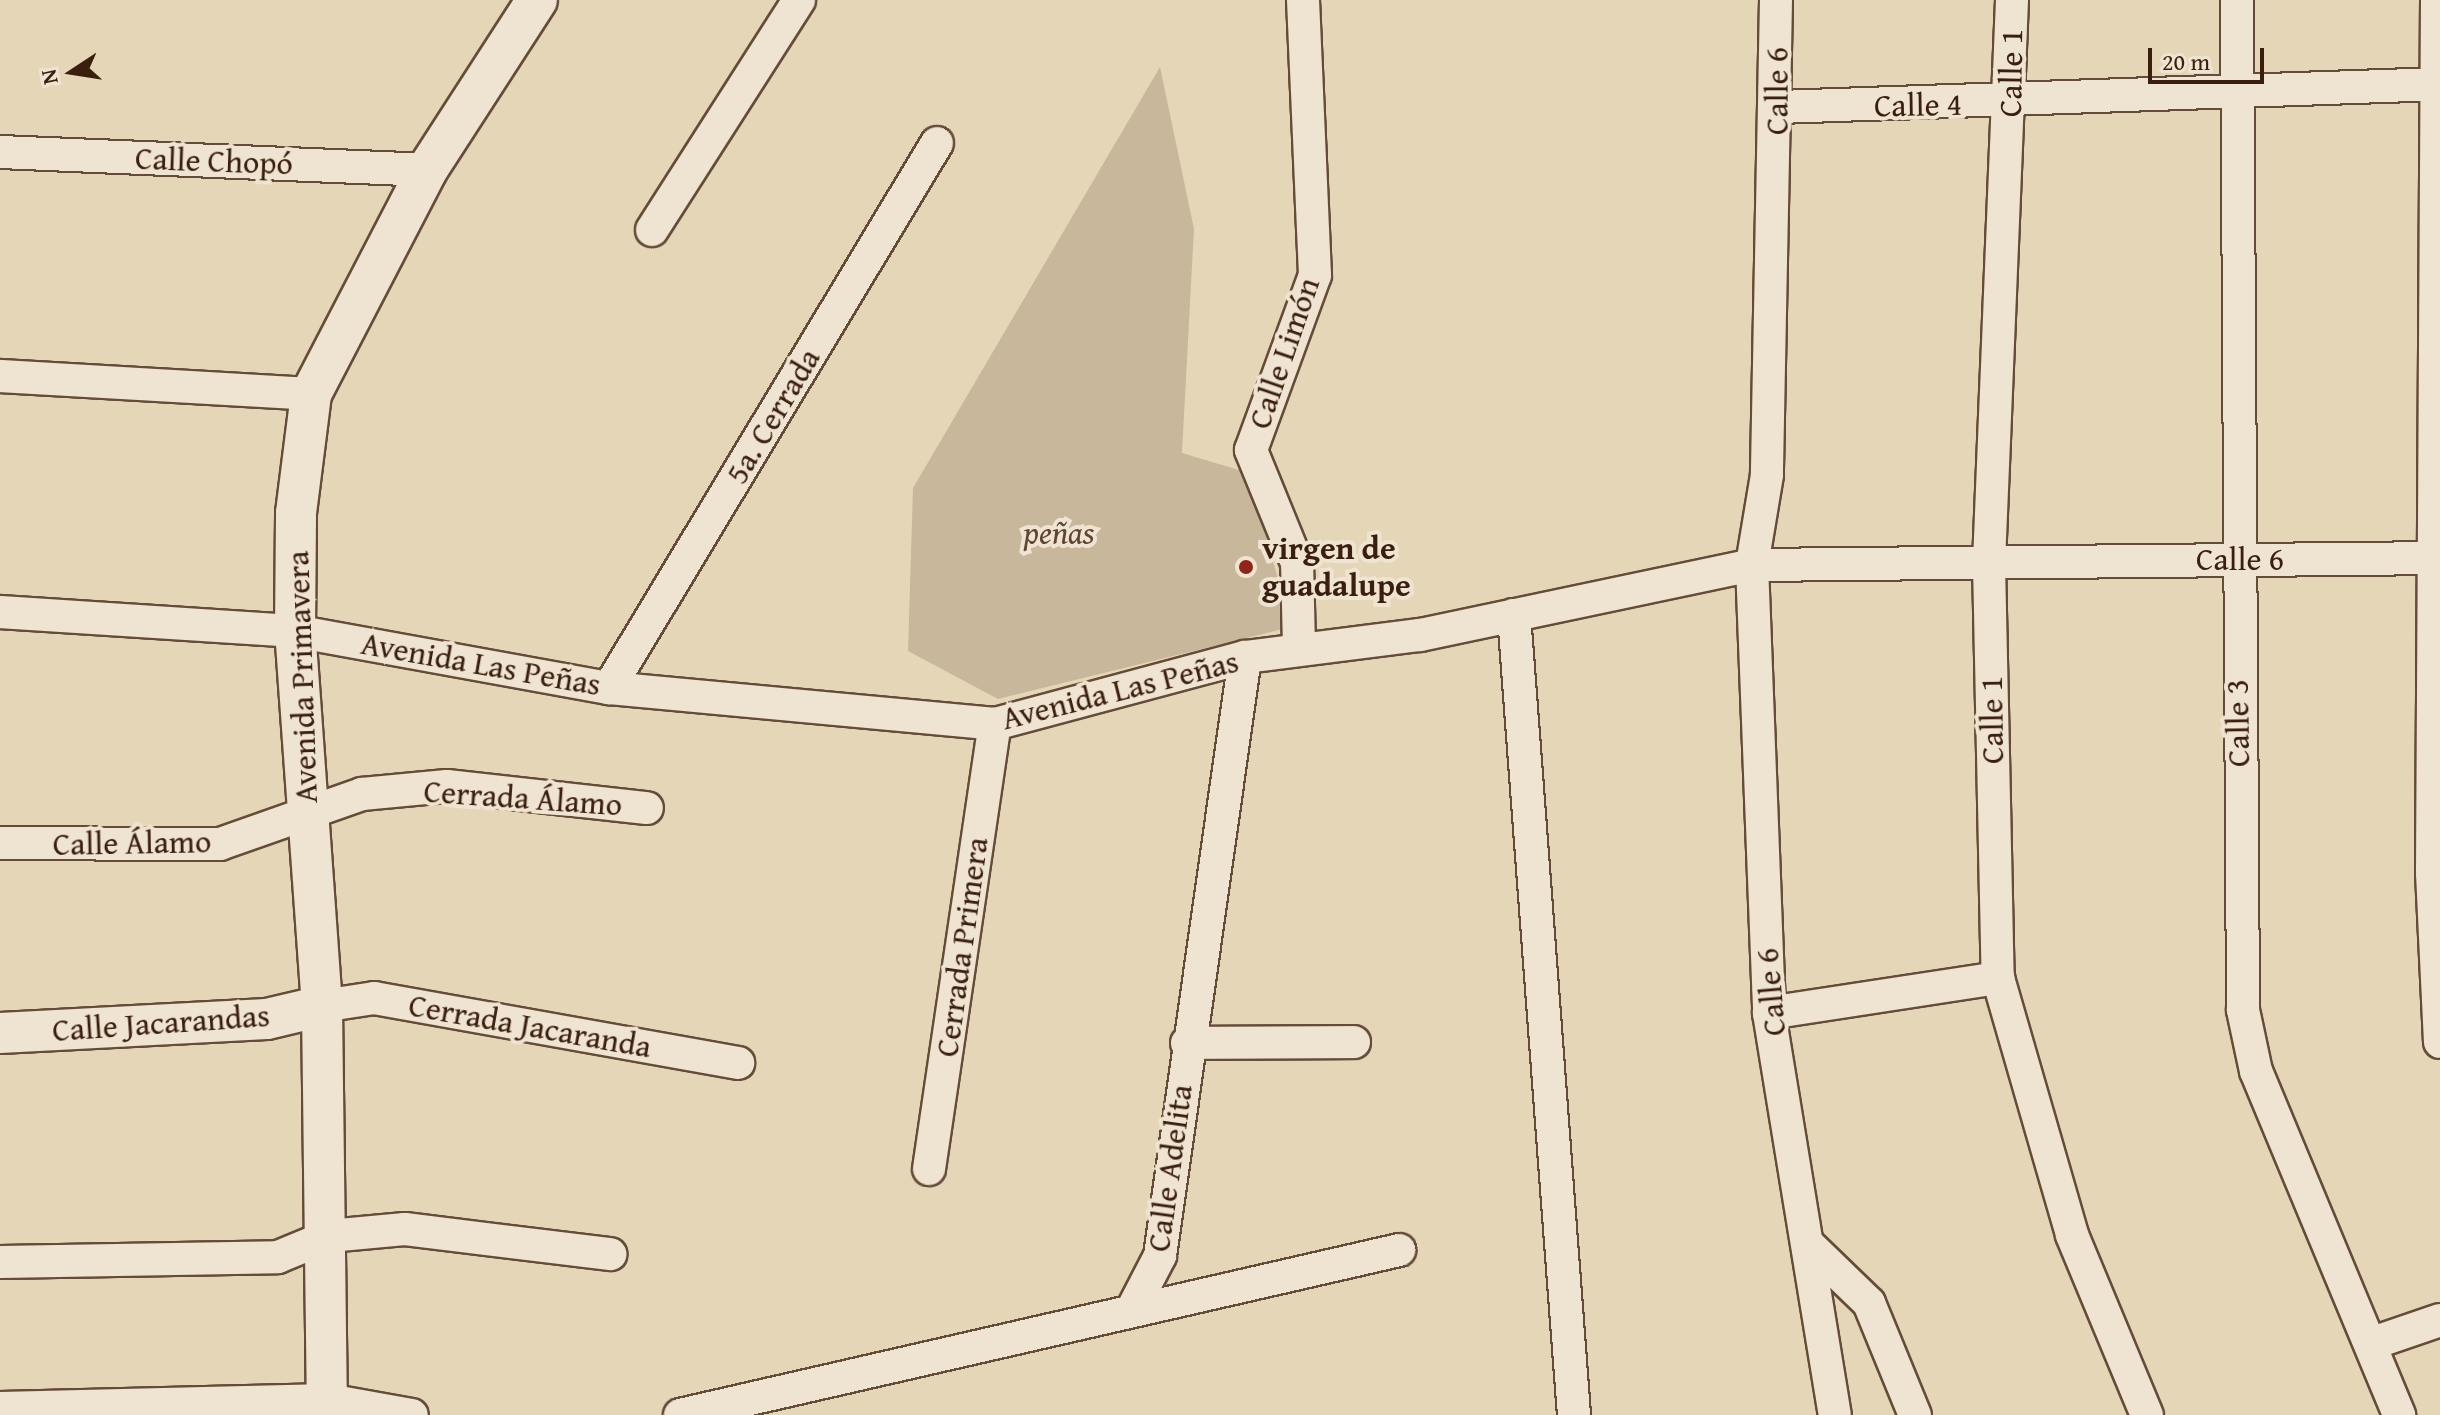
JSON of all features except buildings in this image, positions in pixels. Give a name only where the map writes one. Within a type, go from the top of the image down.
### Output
[{"type":"street","name":"Avenida Primavera","points":[[327,1408],[329,1236],[322,1006],[295,631],[296,513],[311,394],[427,170],[537,0]]},
{"type":"street","points":[[652,230],[799,0]]},
{"type":"street","name":"Calle Limón","points":[[1299,648],[1297,563],[1251,450],[1315,275],[1303,0]]},
{"type":"street","name":"Calle 6","points":[[1776,0],[1779,107],[1767,475],[1752,565],[1769,1013],[1810,1246],[1835,1415]]},
{"type":"street","name":"Calle 1","points":[[2012,0],[2011,103],[1989,563],[1998,978],[2072,1235],[2147,1415]]},
{"type":"street","name":"Calle 3","points":[[2237,0],[2236,559],[2243,1010],[2256,1071],[2373,1343],[2399,1415]]},
{"type":"street","points":[[2437,0],[2437,558],[2432,873],[2440,1042]]},
{"type":"street","name":"Calle 4","points":[[1779,107],[2011,103],[2438,84]]},
{"type":"street","name":"5a. Cerrada","points":[[609,688],[937,143]]},
{"type":"street","name":"Calle Chopó","points":[[0,152],[427,170]]},
{"type":"street","points":[[0,376],[311,394]]},
{"type":"street","name":"Calle 6","points":[[1752,565],[2437,558]]},
{"type":"street","name":"Avenida Las Peñas","points":[[0,612],[295,631],[609,688],[995,724],[1245,657],[1514,615],[1752,565]]},
{"type":"street","points":[[1514,615],[1574,1415]]},
{"type":"street","name":"Calle Adelita","points":[[1133,1308],[1160,1256],[1187,1043],[1245,657]]},
{"type":"street","name":"Cerrada Primera","points":[[929,1169],[995,724]]},
{"type":"street","name":"Cerrada Álamo","points":[[308,817],[362,794],[447,786],[647,808]]},
{"type":"street","name":"Calle Álamo","points":[[0,843],[220,844],[308,817]]},
{"type":"street","points":[[1769,1013],[1998,978]]},
{"type":"street","name":"Cerrada Jacaranda","points":[[322,1006],[374,998],[738,1063]]},
{"type":"street","name":"Calle Jacarandas","points":[[0,1033],[267,1019],[322,1006]]},
{"type":"street","points":[[1187,1043],[1354,1042]]},
{"type":"street","points":[[0,1262],[278,1257],[329,1236],[405,1229],[610,1254]]},
{"type":"street","points":[[1810,1246],[1869,1303],[1915,1415]]},
{"type":"street","points":[[680,1415],[1133,1308],[1399,1250]]},
{"type":"street","points":[[2373,1343],[2440,1320]]},
{"type":"street","points":[[0,1408],[327,1408],[412,1415]]},
{"type":"green space","name":"peñas","points":[[1160,67],[1194,229],[1182,453],[1249,473],[1291,627],[998,699],[908,651],[913,488]]},
{"type":"place","name":"virgen de guadalupe","points":[[1246,567]]}]
